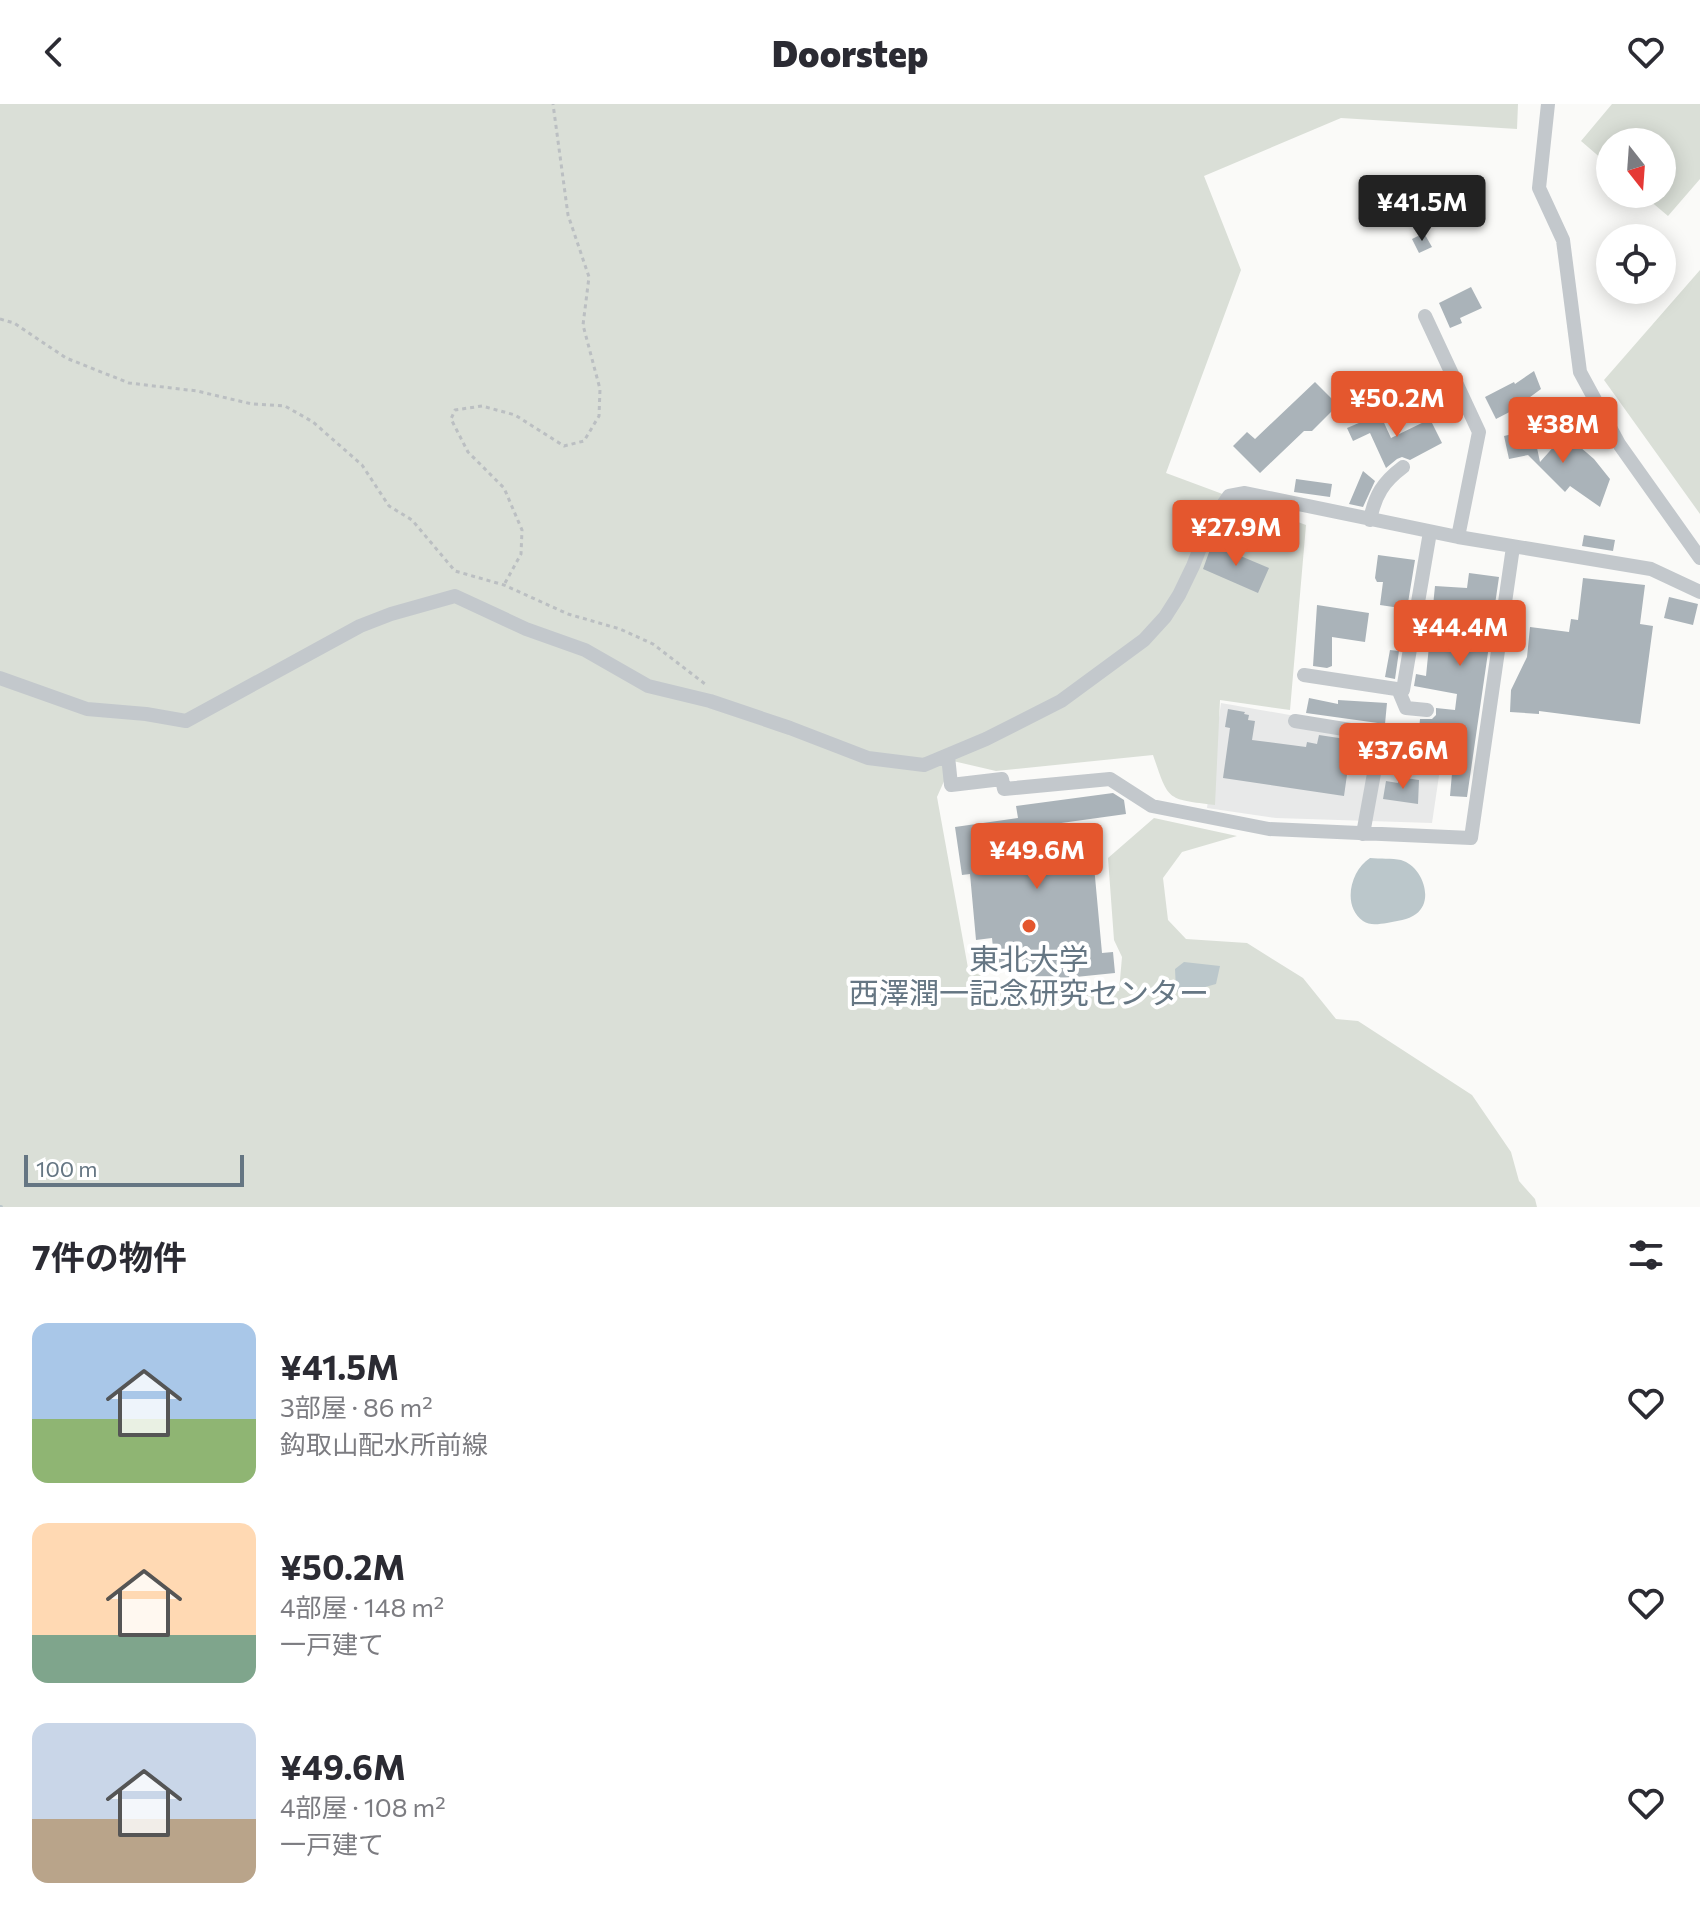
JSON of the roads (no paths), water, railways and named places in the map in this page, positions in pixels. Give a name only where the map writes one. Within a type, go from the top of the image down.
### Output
[{"type":"street","points":[[1548,104],[1539,188],[1563,240],[1580,372],[1619,444],[1700,558]]},
{"type":"street","points":[[1425,316],[1479,432],[1458,537]]},
{"type":"street","points":[[1370,520],[1374,501],[1384,482],[1403,467]]},
{"type":"street","points":[[0,678],[87,709],[186,721],[360,626],[455,596],[526,629],[585,650],[648,686],[727,707],[868,758],[924,765],[1061,701],[1144,640],[1165,617],[1179,595],[1209,525],[1229,496],[1245,493],[1430,532],[1651,569],[1700,592]]},
{"type":"street","points":[[1304,675],[1403,690],[1430,532]]},
{"type":"street","points":[[948,756],[951,785],[1002,779],[1004,789],[1110,779],[1152,806],[1269,829],[1471,838],[1513,547]]},
{"type":"street","points":[[1329,695],[1331,679]]},
{"type":"street","points":[[1398,689],[1406,708],[1427,710]]},
{"type":"street","points":[[1295,721],[1381,735],[1363,834]]},
{"type":"place","name":"東北大学 西澤潤一記念研究センター","points":[[1029,926]]}]
